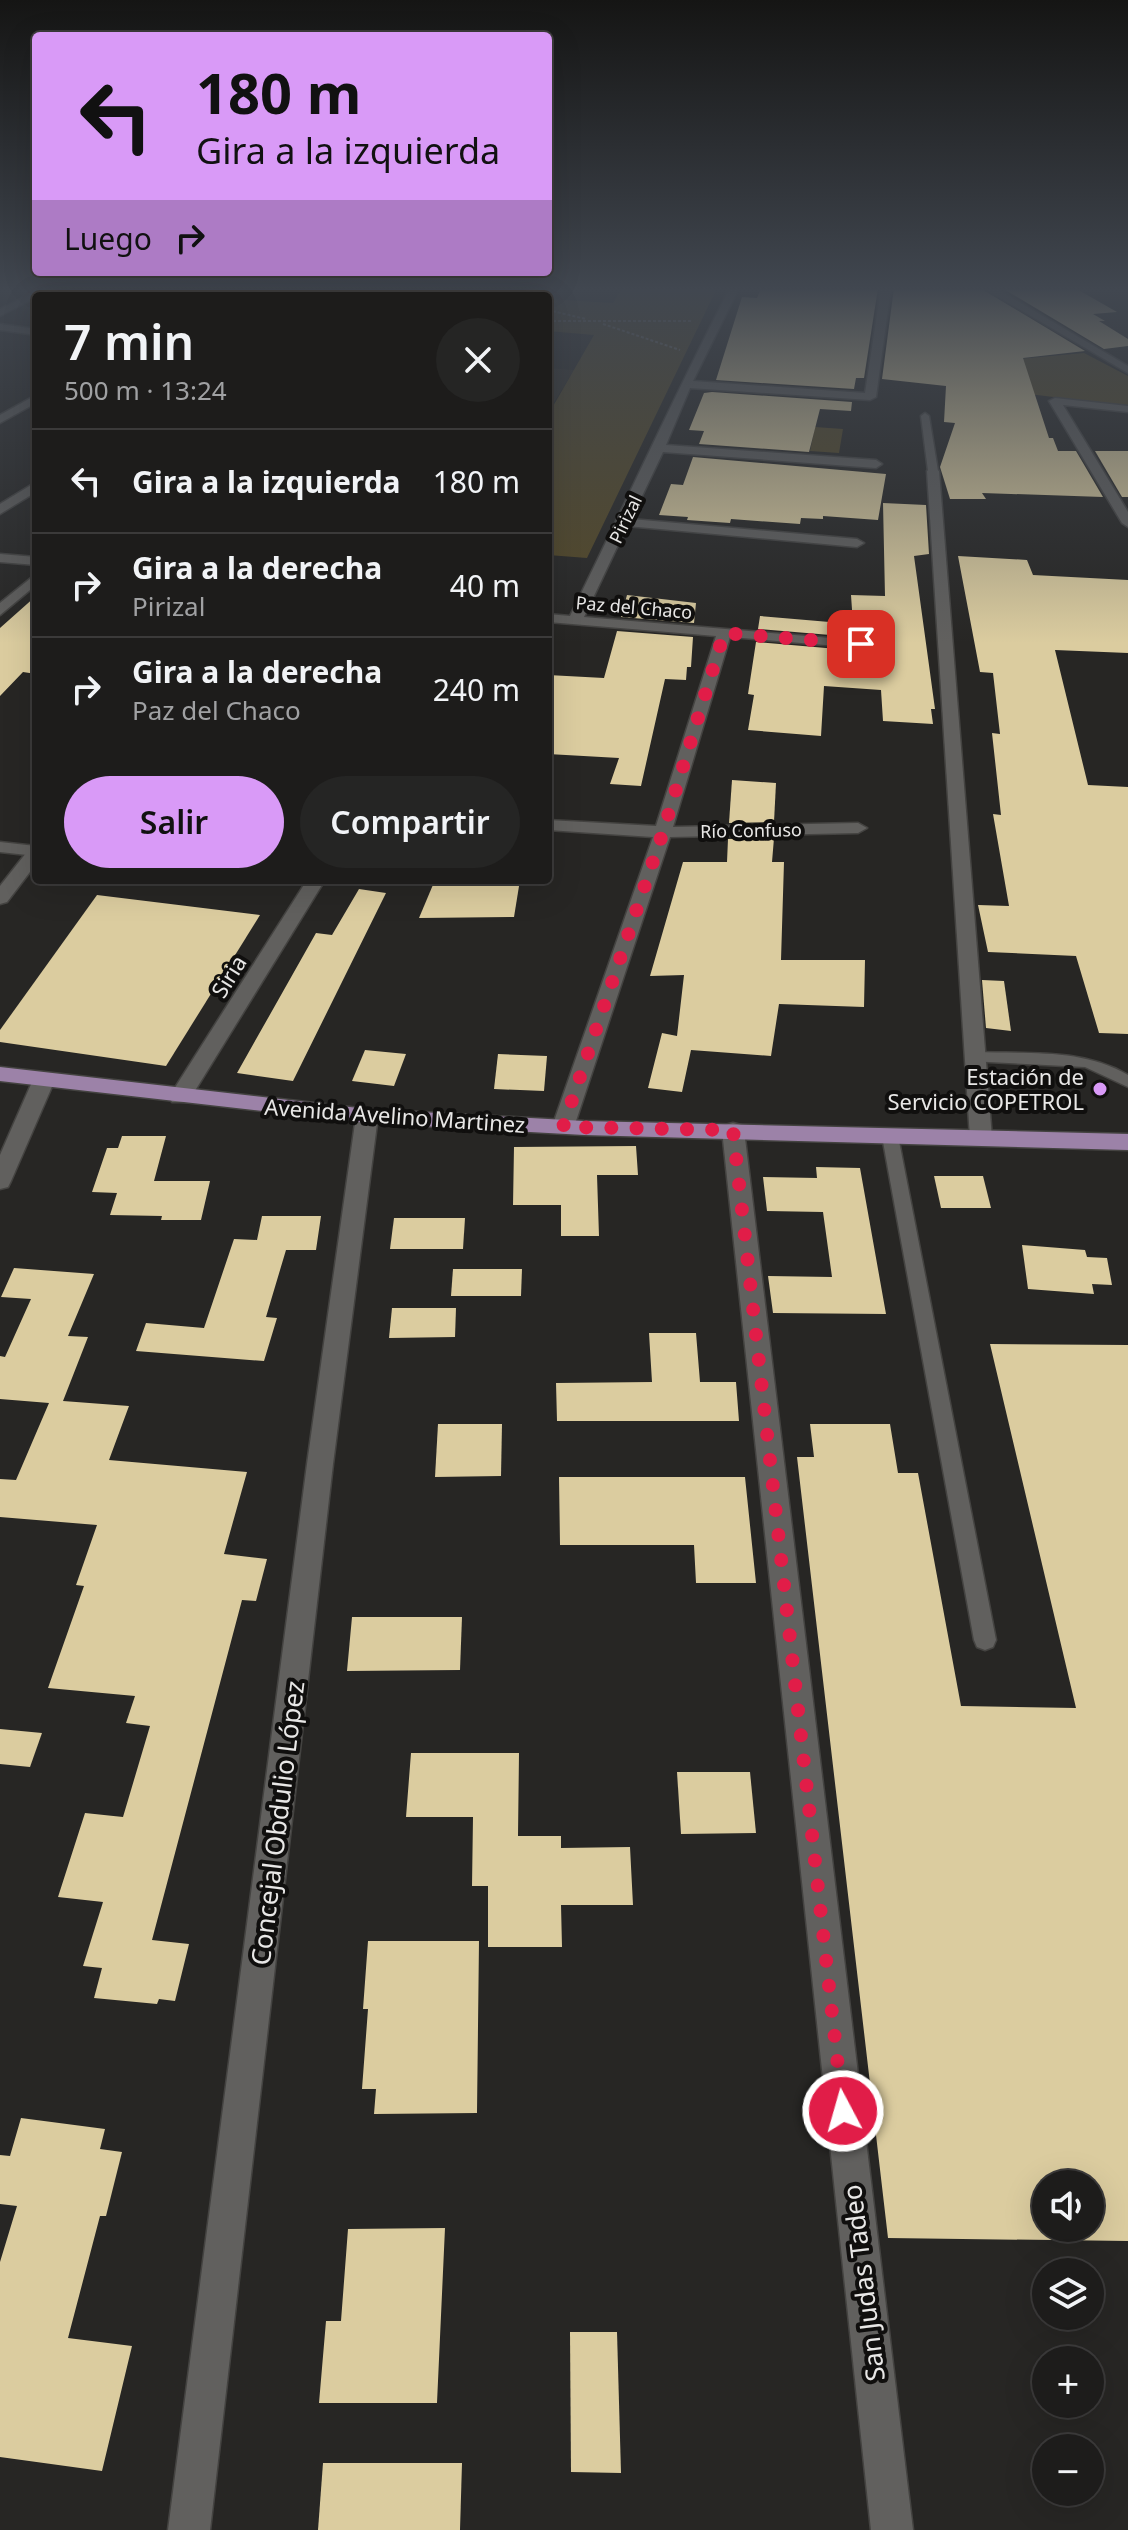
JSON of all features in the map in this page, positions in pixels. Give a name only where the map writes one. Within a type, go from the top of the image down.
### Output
[{"type":"main road","name":"Avenida Avelino Martinez","points":[[0,1074],[43,1082],[367,1116],[563,1127],[1128,1142]]},
{"type":"street","points":[[0,420],[23,406]]},
{"type":"street","name":"Pirizal","points":[[575,620],[677,406]]},
{"type":"street","points":[[1058,406],[1123,507],[1128,523]]},
{"type":"street","points":[[1101,406],[1128,409]]},
{"type":"street","points":[[659,448],[876,464]]},
{"type":"street","points":[[933,471],[981,1138]]},
{"type":"street","points":[[0,510],[32,489]]},
{"type":"street","points":[[624,522],[857,543]]},
{"type":"street","points":[[0,558],[32,561]]},
{"type":"street","points":[[0,611],[32,582]]},
{"type":"street","name":"Paz del Chaco","points":[[552,618],[861,644]]},
{"type":"street","points":[[563,1127],[663,832],[724,633]]},
{"type":"street","name":"Río Confuso","points":[[552,825],[663,832],[858,828]]},
{"type":"street","points":[[0,847],[32,851]]},
{"type":"street","points":[[0,898],[32,857]]},
{"type":"street","name":"Siria","points":[[180,1097],[313,884]]},
{"type":"street","points":[[0,1181],[43,1082]]},
{"type":"street","name":"Concejal Obdulio López","points":[[189,2530],[316,1496],[367,1116]]},
{"type":"street","name":"San Judas Tadeo","points":[[733,1130],[892,2530]]},
{"type":"lane","points":[[925,416],[933,471]]},
{"type":"lane","points":[[975,1057],[1086,1062],[1103,1067],[1128,1082]]},
{"type":"lane","points":[[890,1136],[985,1640]]},
{"type":"shaded area","points":[[660,406],[587,558],[552,555],[552,408]]},
{"type":"shaded area","points":[[815,427],[843,429],[839,453],[810,451]]},
{"type":"building","points":[[699,406],[852,406],[851,411],[820,409],[809,452],[699,444],[704,431],[689,430]]},
{"type":"building","points":[[945,406],[1039,406],[1049,438],[1053,438],[1058,451],[1076,451],[1103,497],[982,493],[986,499],[950,499],[940,467],[955,423],[944,422]]},
{"type":"building","points":[[1095,451],[1128,451],[1128,497],[1122,497]]},
{"type":"building","points":[[693,457],[886,474],[878,520],[823,516],[823,519],[801,518],[800,524],[731,519],[730,523],[659,515],[671,484],[683,485]]},
{"type":"building","points":[[883,503],[926,505],[929,554],[914,556],[935,709],[931,709],[933,724],[883,721],[881,690],[824,686],[821,736],[748,730],[754,695],[748,694],[756,642],[861,651],[871,645],[866,638],[758,629],[760,616],[853,624],[851,595],[885,596]]},
{"type":"building","points":[[958,556],[1027,560],[1033,575],[1128,580],[1128,653],[1055,650],[1088,785],[1128,787],[1128,1034],[1099,1033],[1076,956],[988,952],[978,905],[1009,906],[993,814],[1001,815],[992,733],[1000,734],[993,673],[980,672]]},
{"type":"building","points":[[627,595],[696,603],[694,623],[621,617]]},
{"type":"building","points":[[32,600],[32,673],[23,672],[0,696],[0,628]]},
{"type":"building","points":[[617,631],[693,637],[691,667],[687,667],[686,680],[665,679],[641,786],[610,784],[619,758],[552,754],[552,675],[604,678]]},
{"type":"building","points":[[732,780],[776,783],[774,822],[729,823]]},
{"type":"building","points":[[774,838],[772,862],[784,862],[781,960],[865,960],[864,1007],[779,1004],[771,1056],[691,1050],[682,1092],[648,1088],[662,1033],[677,1036],[684,975],[650,976],[683,862],[727,862],[728,839]]},
{"type":"building","points":[[433,884],[519,884],[514,917],[419,918]]},
{"type":"building","points":[[359,889],[386,893],[293,1081],[237,1073],[316,933],[332,935]]},
{"type":"building","points":[[97,895],[260,915],[166,1066],[0,1042],[0,1030]]},
{"type":"building","points":[[982,980],[1004,981],[1011,1031],[986,1028]]},
{"type":"building","points":[[365,1050],[406,1054],[394,1086],[352,1081]]},
{"type":"building","points":[[498,1054],[547,1056],[544,1091],[494,1089]]},
{"type":"building","points":[[122,1136],[166,1136],[154,1181],[210,1181],[201,1220],[110,1215],[117,1193],[92,1192],[107,1148],[118,1148]]},
{"type":"building","points":[[636,1146],[638,1175],[597,1175],[599,1236],[561,1236],[561,1205],[513,1205],[514,1147]]},
{"type":"building","points":[[816,1167],[860,1168],[886,1314],[773,1313],[768,1276],[832,1277],[823,1212],[767,1211],[763,1177],[817,1178]]},
{"type":"building","points":[[934,1176],[983,1176],[991,1208],[941,1208]]},
{"type":"building","points":[[262,1216],[321,1216],[316,1250],[286,1250],[266,1317],[277,1318],[264,1361],[136,1351],[146,1323],[204,1328],[234,1239],[257,1240]]},
{"type":"building","points":[[394,1218],[465,1218],[463,1249],[390,1249]]},
{"type":"building","points":[[1022,1245],[1085,1250],[1087,1257],[1107,1258],[1112,1285],[1092,1284],[1094,1294],[1028,1289]]},
{"type":"building","points":[[14,1268],[94,1274],[68,1336],[88,1337],[63,1401],[129,1406],[109,1460],[247,1472],[224,1554],[267,1559],[256,1601],[242,1600],[152,1940],[189,1944],[175,2001],[159,1999],[157,2004],[94,1998],[102,1968],[83,1966],[103,1902],[58,1897],[85,1813],[123,1817],[150,1726],[126,1723],[135,1696],[48,1688],[84,1586],[76,1585],[97,1525],[0,1517],[0,1479],[16,1480],[49,1403],[0,1399],[0,1356],[5,1357],[31,1299],[1,1297]]},
{"type":"building","points":[[453,1269],[522,1269],[521,1296],[451,1296]]},
{"type":"building","points":[[392,1308],[456,1308],[455,1337],[389,1338]]},
{"type":"building","points":[[649,1333],[696,1333],[700,1382],[736,1382],[739,1421],[557,1421],[556,1383],[652,1382]]},
{"type":"building","points":[[990,1344],[1128,1345],[1128,2241],[1104,2241],[1104,2170],[1032,2170],[1032,2240],[888,2238],[797,1457],[814,1457],[810,1424],[890,1424],[898,1473],[918,1473],[961,1706],[1076,1708]]},
{"type":"building","points":[[438,1424],[502,1424],[501,1476],[435,1477]]},
{"type":"building","points":[[559,1477],[745,1477],[756,1583],[696,1583],[694,1545],[560,1545]]},
{"type":"building","points":[[352,1617],[462,1617],[460,1670],[347,1671]]},
{"type":"building","points":[[0,1729],[42,1733],[30,1767],[0,1764]]},
{"type":"building","points":[[411,1753],[519,1753],[518,1836],[561,1836],[561,1848],[630,1847],[633,1905],[561,1905],[562,1947],[488,1947],[488,1886],[472,1886],[473,1817],[406,1817]]},
{"type":"building","points":[[677,1772],[750,1772],[756,1833],[681,1834]]},
{"type":"building","points":[[368,1941],[479,1941],[477,2113],[374,2114],[376,2089],[362,2089],[368,2009],[363,2009]]},
{"type":"building","points":[[21,2118],[105,2129],[100,2149],[122,2152],[106,2216],[100,2216],[68,2338],[132,2346],[102,2471],[0,2457],[0,2262],[17,2206],[0,2204],[0,2155],[10,2156]]},
{"type":"building","points":[[445,2228],[437,2403],[319,2403],[326,2321],[341,2321],[348,2229]]},
{"type":"building","points":[[570,2332],[617,2332],[621,2473],[571,2472]]},
{"type":"building","points":[[323,2463],[462,2463],[460,2530],[318,2530]]},
{"type":"place","name":"Estación de Servicio COPETROL","points":[[1100,1089]]},
{"type":"route","points":[[843,2111],[733,1130],[563,1127],[663,832],[724,633],[861,644]]}]
